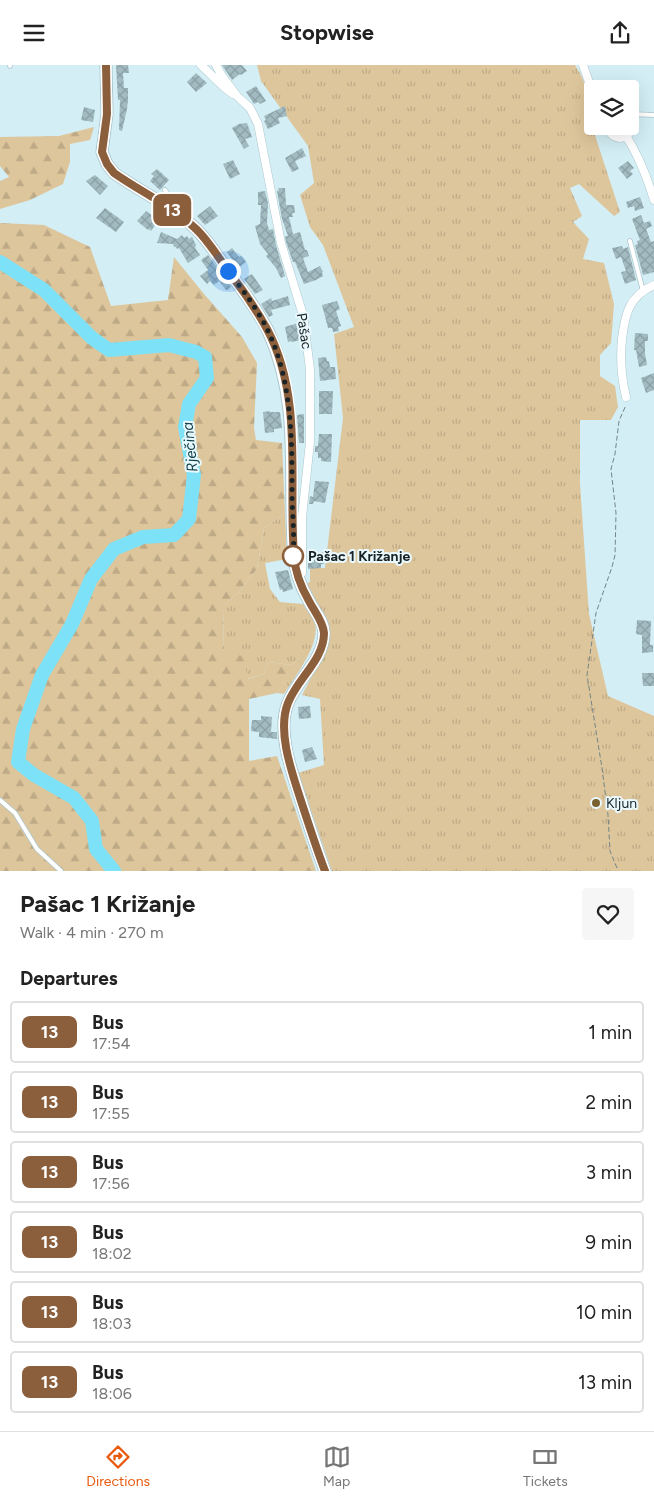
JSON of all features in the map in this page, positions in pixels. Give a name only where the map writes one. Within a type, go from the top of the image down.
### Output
[{"type":"main road","points":[[106,65],[107,114],[102,152],[107,164],[114,173],[130,185],[181,216],[198,230],[249,299],[268,330],[282,367],[292,435],[294,563],[303,590],[322,625],[324,635],[320,652],[287,703],[285,747],[325,871]]},
{"type":"street","name":"Pašac","points":[[201,65],[225,89],[237,96]]},
{"type":"street","name":"Pašac","points":[[216,65],[237,96],[250,108],[258,124],[281,243],[303,315],[310,369],[310,442],[302,517],[302,573],[298,577]]},
{"type":"street","points":[[583,65],[588,80]]},
{"type":"street","points":[[612,135],[614,137],[626,136],[651,179],[654,199]]},
{"type":"street","points":[[626,397],[620,367],[626,314],[629,306],[643,291],[654,285]]},
{"type":"lane","points":[[639,115],[654,115]]},
{"type":"lane","points":[[165,190],[181,216]]},
{"type":"lane","points":[[630,241],[643,291]]},
{"type":"lane","points":[[0,800],[15,813],[37,849],[61,871]]},
{"type":"path","points":[[617,868],[610,851],[604,777],[588,675],[596,613],[615,555],[616,513],[611,469],[619,421],[626,405],[626,397]]},
{"type":"green space","points":[[257,65],[575,65],[581,75],[584,83],[584,135],[595,135],[620,212],[614,216],[579,184],[570,188],[582,216],[573,222],[589,239],[583,259],[604,263],[614,304],[611,343],[600,355],[600,376],[615,386],[618,407],[611,420],[580,420],[580,484],[589,614],[608,696],[654,716],[654,871],[332,871],[298,773],[324,765],[320,699],[302,695],[329,643],[327,626],[306,584],[310,582],[310,568],[325,568],[343,418],[334,334],[354,327],[323,245],[310,227],[300,195],[314,183],[308,146],[261,81]]},
{"type":"green space","points":[[94,127],[90,140],[70,144],[70,162],[63,184],[30,200],[0,209],[0,181],[9,177],[0,166],[0,137],[59,136]]},
{"type":"green space","points":[[0,223],[44,225],[90,247],[111,306],[168,300],[174,257],[242,337],[257,363],[254,428],[256,440],[282,443],[285,513],[264,528],[257,569],[238,593],[223,606],[224,653],[243,656],[248,679],[264,674],[268,662],[291,665],[302,658],[277,693],[249,699],[249,761],[277,756],[316,871],[0,871]]},
{"type":"green space","points":[[285,513],[287,559],[265,563],[270,589],[280,602],[303,604],[314,620],[316,629],[315,638],[306,659],[284,694],[277,693],[300,659],[291,665],[268,662],[264,674],[247,679],[224,653],[223,606],[238,593],[257,569],[264,528]]},
{"type":"building","points":[[116,65],[128,65],[129,73],[123,73],[124,88],[128,88],[128,100],[122,131],[119,130],[120,100],[118,100]]},
{"type":"building","points":[[222,65],[242,65],[247,71],[232,80]]},
{"type":"building","points":[[196,73],[207,83],[196,92],[187,82]]},
{"type":"building","points":[[256,86],[266,101],[260,104],[258,102],[254,104],[246,92]]},
{"type":"building","points":[[285,106],[287,116],[278,118],[280,123],[268,129],[264,116]]},
{"type":"building","points":[[84,107],[95,110],[93,122],[81,120]]},
{"type":"building","points":[[247,123],[252,137],[245,139],[249,146],[244,149],[232,128],[239,124]]},
{"type":"building","points":[[302,148],[306,156],[295,161],[299,169],[292,172],[285,158]]},
{"type":"building","points":[[233,160],[240,174],[230,179],[223,164]]},
{"type":"building","points":[[628,161],[634,168],[630,171],[633,174],[627,179],[618,168]]},
{"type":"building","points":[[157,169],[169,180],[160,190],[150,181],[154,176],[151,174]]},
{"type":"building","points":[[95,175],[108,186],[100,195],[86,181]]},
{"type":"building","points":[[278,188],[285,188],[286,205],[294,205],[295,213],[292,213],[293,217],[289,217],[293,234],[300,232],[305,250],[307,250],[309,256],[303,258],[308,272],[320,266],[323,272],[323,276],[316,280],[304,284],[295,262],[293,262],[286,242],[285,236],[288,236],[282,219]]},
{"type":"building","points":[[265,191],[268,203],[267,223],[269,230],[273,229],[285,276],[281,278],[276,268],[266,256],[268,254],[260,244],[255,226],[260,224],[261,205],[258,205],[258,192]]},
{"type":"building","points":[[640,197],[644,208],[635,211],[634,206],[628,208],[626,202]]},
{"type":"building","points":[[210,206],[218,216],[205,225],[197,216]]},
{"type":"building","points":[[105,208],[124,222],[116,232],[96,218]]},
{"type":"building","points":[[146,211],[157,219],[151,231],[137,221]]},
{"type":"building","points":[[641,215],[644,223],[650,221],[652,226],[646,229],[651,242],[654,241],[654,272],[643,275],[635,245],[640,240],[632,219]]},
{"type":"building","points":[[161,232],[177,239],[182,235],[184,238],[187,236],[189,239],[192,237],[196,245],[195,248],[200,255],[188,263],[179,248],[174,247],[173,244],[157,243]]},
{"type":"building","points":[[622,246],[623,249],[628,247],[636,280],[625,284],[621,272],[626,271],[621,257],[616,259],[612,248]]},
{"type":"building","points":[[232,248],[246,262],[238,268],[227,252]]},
{"type":"building","points":[[208,255],[231,287],[228,290],[219,281],[214,285],[210,281],[207,284],[200,276],[208,270],[201,260]]},
{"type":"building","points":[[252,274],[263,290],[255,294],[244,279]]},
{"type":"building","points":[[288,296],[290,305],[271,310],[273,315],[269,317],[261,304],[271,298],[272,301]]},
{"type":"building","points":[[337,301],[340,309],[336,311],[341,326],[338,327],[339,331],[333,332],[332,328],[328,328],[322,305]]},
{"type":"building","points":[[298,323],[301,340],[288,342],[285,327]]},
{"type":"building","points":[[635,333],[648,334],[648,341],[645,341],[647,365],[639,367],[636,350],[634,350]]},
{"type":"building","points":[[326,357],[330,367],[335,367],[336,379],[320,381],[318,358]]},
{"type":"building","points":[[654,373],[654,390],[646,393],[641,378]]},
{"type":"building","points":[[319,391],[333,391],[332,414],[319,414]]},
{"type":"building","points":[[263,412],[280,412],[282,428],[274,429],[274,432],[265,433]]},
{"type":"building","points":[[304,414],[304,443],[299,443],[297,415]]},
{"type":"building","points":[[319,434],[332,434],[331,462],[321,461],[321,458],[318,458],[318,452],[315,452],[315,446],[318,446]]},
{"type":"building","points":[[315,481],[329,482],[325,503],[314,501],[313,504],[309,504],[310,496],[313,497]]},
{"type":"building","points":[[324,552],[324,564],[321,564],[321,568],[308,569],[308,563],[314,562],[314,553]]},
{"type":"building","points":[[288,570],[293,589],[283,592],[282,589],[280,590],[275,572]]},
{"type":"building","points":[[637,620],[651,621],[650,645],[653,645],[653,652],[642,653],[642,635],[636,634]]},
{"type":"building","points":[[642,673],[654,673],[654,686],[643,686]]},
{"type":"building","points":[[310,706],[311,718],[299,719],[298,707]]},
{"type":"building","points":[[261,716],[272,717],[271,732],[277,732],[277,739],[259,737],[259,732],[251,731],[252,720],[261,720]]},
{"type":"building","points":[[312,747],[317,759],[305,762],[302,750]]},
{"type":"waterway","name":"Rječina","points":[[0,262],[44,290],[92,338],[109,350],[169,345],[196,352],[205,357],[207,378],[189,404],[185,427],[194,475],[189,519],[174,535],[143,537],[114,549],[91,579],[72,624],[42,675],[23,729],[18,762],[34,775],[74,798],[92,821],[96,849],[114,871]]},
{"type":"bus line","name":"13","points":[[106,65],[107,114],[102,152],[107,164],[114,173],[130,185],[181,216],[198,230],[249,299],[268,330],[282,367],[292,435],[294,563],[303,590],[324,630],[320,652],[287,703],[285,747],[325,871]]},
{"type":"place","name":"Pašac 1 Križanje","points":[[293,556]]},
{"type":"place","name":"Kljun","points":[[596,803]]},
{"type":"route","points":[[228,271],[249,299],[268,330],[282,367],[292,435],[293,556]]}]
